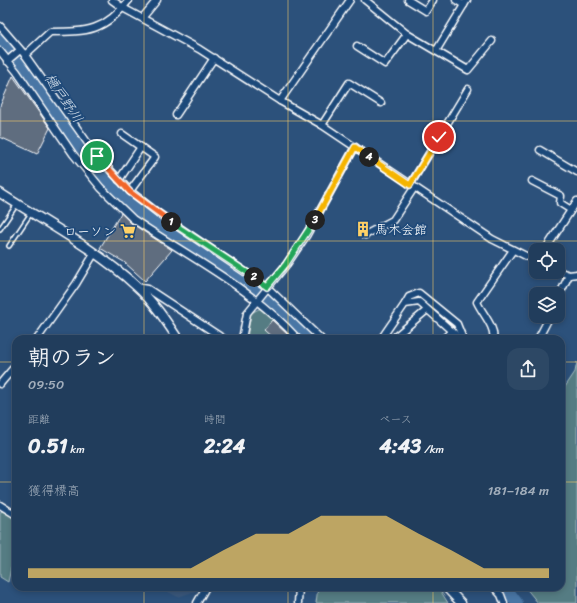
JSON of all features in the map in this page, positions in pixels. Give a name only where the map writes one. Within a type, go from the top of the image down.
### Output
[{"type":"main road","points":[[1,195],[94,254],[137,287],[167,322],[175,335]]},
{"type":"main road","points":[[450,591],[461,603]]},
{"type":"street","points":[[112,0],[123,8],[143,17],[214,58],[280,101],[322,125],[412,187],[492,239],[529,258]]},
{"type":"street","points":[[7,60],[22,53],[50,32],[74,33],[87,31],[111,20],[129,0]]},
{"type":"street","points":[[143,17],[157,0]]},
{"type":"street","points":[[280,101],[350,0]]},
{"type":"street","points":[[365,0],[407,34],[468,70],[492,41]]},
{"type":"street","points":[[408,0],[426,11],[433,0]]},
{"type":"street","points":[[436,51],[465,3],[456,0]]},
{"type":"street","points":[[0,26],[22,53],[97,156],[130,192],[158,213],[267,287],[317,335]]},
{"type":"street","points":[[357,46],[385,64],[407,34]]},
{"type":"street","points":[[0,51],[17,72],[73,154],[118,206],[133,219],[224,277],[280,321],[294,335]]},
{"type":"street","points":[[176,115],[214,58]]},
{"type":"street","points":[[322,125],[349,83],[381,103]]},
{"type":"street","points":[[365,235],[393,220],[468,89]]},
{"type":"street","points":[[122,134],[155,157],[130,192]]},
{"type":"street","points":[[119,180],[141,147]]},
{"type":"street","points":[[243,335],[247,313],[306,236],[355,147]]},
{"type":"street","points":[[540,150],[577,172]]},
{"type":"street","points":[[532,181],[561,196],[560,203],[571,210]]},
{"type":"street","points":[[550,243],[577,201]]},
{"type":"street","points":[[493,335],[493,330],[477,302],[513,250]]},
{"type":"street","points":[[40,335],[76,284],[94,254]]},
{"type":"street","points":[[565,274],[569,275],[577,274]]},
{"type":"street","points":[[563,287],[569,275]]},
{"type":"street","points":[[137,287],[148,289],[218,335]]},
{"type":"street","points":[[384,335],[409,297],[419,293],[457,324],[461,335]]},
{"type":"street","points":[[405,304],[419,302],[452,331],[454,335]]},
{"type":"street","points":[[400,335],[427,310]]},
{"type":"street","points":[[540,335],[546,323]]},
{"type":"street","points":[[389,327],[395,335]]},
{"type":"street","points":[[448,335],[452,331]]},
{"type":"street","points":[[0,384],[12,370]]},
{"type":"street","points":[[0,505],[12,512]]},
{"type":"street","points":[[197,603],[204,591]]},
{"type":"street","points":[[298,603],[299,591]]},
{"type":"street","points":[[498,591],[504,603]]},
{"type":"lane","points":[[0,229],[17,204]]},
{"type":"lane","points":[[9,246],[31,213]]},
{"type":"shaded area","points":[[166,591],[196,591],[178,597]]},
{"type":"green space","points":[[261,308],[273,320],[265,330],[270,335],[248,335],[251,313]]},
{"type":"green space","points":[[577,362],[577,603],[538,603],[528,591],[565,591],[565,387],[575,372]]},
{"type":"green space","points":[[8,510],[12,513],[12,567],[8,582],[0,577],[0,512]]},
{"type":"green space","points":[[318,591],[440,591],[448,603],[316,603]]},
{"type":"building","points":[[13,76],[50,128],[37,154],[0,137],[0,106]]},
{"type":"building","name":"ローソン","points":[[121,213],[131,223],[172,250],[145,281],[124,262],[100,248]]},
{"type":"building","points":[[272,320],[288,335],[270,335],[264,330]]},
{"type":"waterway","name":"樋戸野川","points":[[0,38],[24,65],[73,139],[106,180],[153,221],[235,273],[257,290],[305,335]]},
{"type":"waterway","name":"樋戸野川","points":[[508,591],[517,603]]},
{"type":"place","name":"馬木会館","points":[[363,229]]},
{"type":"place","name":"ローソン","points":[[128,231]]},
{"type":"route","points":[[97,156],[130,192],[158,213],[267,287],[306,236],[355,147],[410,185],[439,137]]}]
